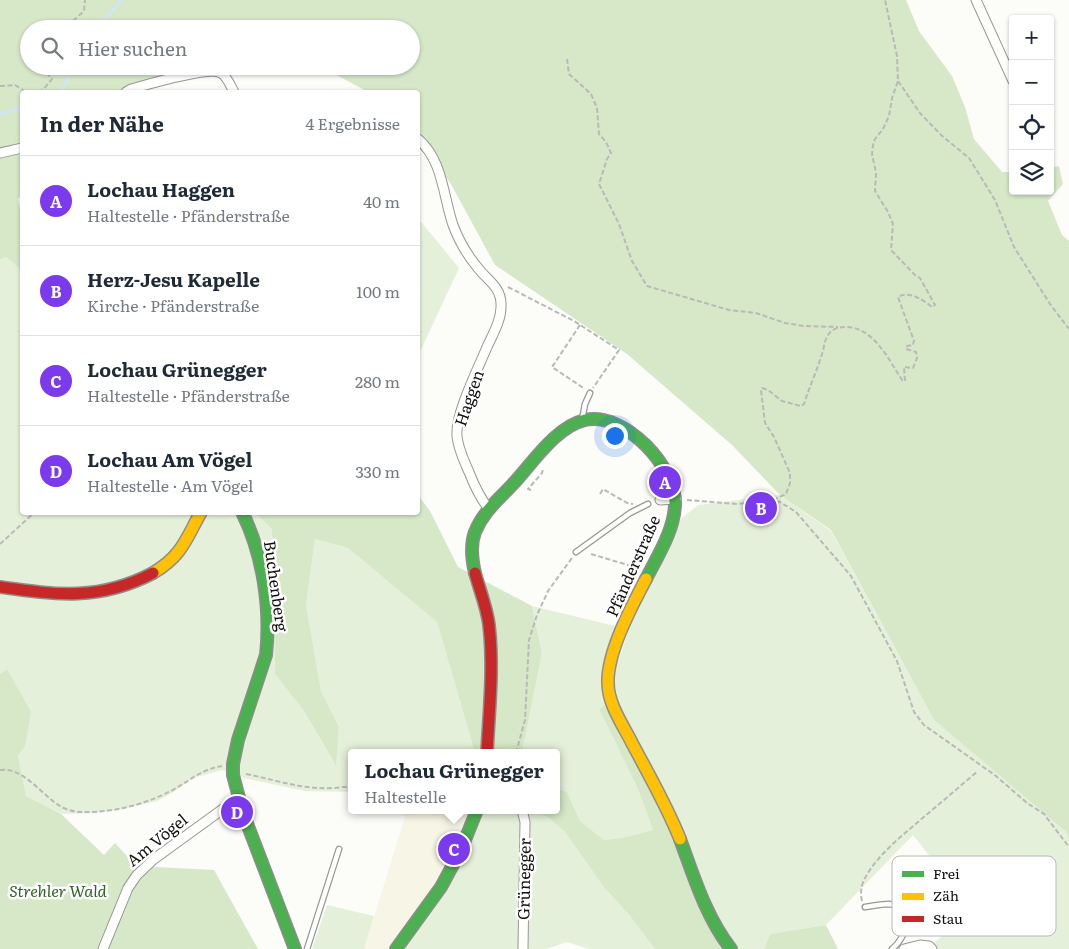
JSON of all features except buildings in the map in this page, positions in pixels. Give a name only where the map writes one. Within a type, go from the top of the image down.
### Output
[{"type":"street","points":[[976,0],[1009,72]]},
{"type":"street","points":[[132,90],[171,78],[190,75]]},
{"type":"street","points":[[222,75],[233,90]]},
{"type":"street","points":[[420,141],[434,159],[454,227],[462,245],[478,268],[494,285]]},
{"type":"street","points":[[0,153],[20,148]]},
{"type":"street","name":"Haggen","points":[[489,509],[479,494],[459,447],[457,430],[462,408],[500,317],[501,298],[494,285]]},
{"type":"street","name":"Pfänderstraße","points":[[582,421],[604,420],[618,425],[633,435],[659,462],[671,482],[676,499],[672,524],[628,616],[609,671],[608,682],[618,717],[672,819],[706,908],[723,939],[731,949]]},
{"type":"street","points":[[487,749],[491,643],[489,622],[475,572],[472,551],[475,531],[489,509],[558,436],[570,426],[582,421]]},
{"type":"street","points":[[660,500],[676,499]]},
{"type":"street","points":[[0,587],[68,595],[104,590],[142,580],[162,568],[178,553],[199,515]]},
{"type":"street","name":"Buchenberg","points":[[233,767],[268,648],[267,618],[257,550],[251,530],[244,515]]},
{"type":"street","points":[[233,767],[239,801],[295,949]]},
{"type":"street","name":"Am Vögel","points":[[103,949],[128,888],[137,875],[154,859],[228,806],[239,801]]},
{"type":"street","points":[[396,949],[441,887],[461,850],[475,814]]},
{"type":"street","name":"Grünegger","points":[[523,814],[525,822],[523,949]]},
{"type":"street","points":[[904,949],[920,945],[929,946],[932,949]]},
{"type":"lane","points":[[582,421],[585,404],[590,393]]},
{"type":"lane","points":[[576,552],[639,508],[648,504]]},
{"type":"lane","points":[[307,949],[339,848]]},
{"type":"lane","points":[[865,907],[892,905]]},
{"type":"lane","points":[[892,949],[904,936]]},
{"type":"path","points":[[74,20],[84,11],[85,0]]},
{"type":"path","points":[[567,59],[569,74],[591,94],[597,108],[599,134],[606,142],[611,153],[606,159],[598,184],[618,224],[632,261],[647,286],[729,310],[756,313],[785,323],[804,326],[845,327],[859,330],[871,338],[884,352],[902,380],[905,381],[904,367],[913,368],[917,355],[916,352],[906,349],[914,341],[898,297],[903,294],[912,295],[932,307],[934,305],[920,278],[891,250],[893,224],[875,191],[876,173],[872,145],[886,124],[898,81],[897,56],[885,0]]},
{"type":"path","points":[[43,90],[52,79],[49,75]]},
{"type":"path","points":[[898,81],[920,113],[941,135],[970,158],[996,200],[1014,247],[1050,304],[1069,329]]},
{"type":"path","points":[[0,86],[15,85],[23,90]]},
{"type":"path","points":[[494,285],[509,288],[580,325],[619,350],[590,393],[552,366],[580,325]]},
{"type":"path","points":[[676,499],[737,504],[773,500],[786,494],[790,483],[790,473],[774,437],[765,423],[761,390],[764,388],[782,401],[802,406],[827,338],[832,331],[845,327]]},
{"type":"path","points":[[600,494],[603,489],[623,499],[624,502],[632,503],[639,508]]},
{"type":"path","points":[[773,500],[788,506],[805,522],[851,576],[897,661],[918,719],[1044,814],[1069,847]]},
{"type":"path","points":[[0,544],[32,515]]},
{"type":"path","points":[[517,749],[525,720],[529,640],[548,590],[576,552]]},
{"type":"path","points":[[591,554],[650,571]]},
{"type":"path","points":[[0,770],[7,768],[32,782],[61,807],[81,812],[110,810],[162,796],[179,787],[196,774],[214,767],[233,767],[302,787],[323,789],[348,786]]},
{"type":"path","points":[[865,907],[861,896],[862,884],[869,872],[906,832],[978,771]]},
{"type":"green space","points":[[0,0],[906,0],[919,31],[952,76],[965,107],[974,139],[1002,172],[1009,172],[1009,195],[1053,195],[1048,201],[1062,235],[1069,241],[1069,840],[1066,832],[934,720],[831,530],[780,495],[732,445],[627,354],[495,265],[452,186],[420,136],[420,90],[364,90],[337,75],[420,75],[420,20],[20,20],[20,75],[161,75],[147,90],[20,90],[20,197],[18,199],[20,208],[20,269],[6,257],[0,260]]},
{"type":"green space","points":[[1059,166],[1063,184],[1054,194],[1054,167]]},
{"type":"green space","points":[[420,222],[459,268],[420,352]]},
{"type":"green space","points":[[6,257],[20,269],[20,515],[257,515],[272,529],[275,674],[304,711],[335,765],[339,727],[321,691],[306,605],[315,539],[348,548],[437,622],[474,749],[348,749],[348,792],[305,791],[248,779],[222,770],[193,778],[157,801],[118,810],[61,814],[26,796],[18,755],[7,669],[0,674],[0,260]]},
{"type":"green space","points":[[780,495],[831,531],[934,720],[1066,832],[1069,840],[1069,949],[938,949],[933,944],[942,936],[1056,936],[1056,856],[930,856],[913,835],[826,925],[770,934],[764,949],[737,949],[711,908],[619,707],[613,675],[630,628],[681,519],[698,505]]},
{"type":"green space","points":[[420,498],[430,511],[458,567],[532,606],[542,653],[523,749],[474,749],[437,622],[348,548],[315,539],[306,605],[321,691],[339,727],[336,766],[304,711],[275,674],[272,529],[257,515],[420,515]]},
{"type":"green space","points":[[532,606],[619,627],[609,702],[599,709],[638,789],[653,830],[604,840],[580,821],[567,792],[560,790],[560,749],[523,749],[542,653]]},
{"type":"green space","name":"Strehler Wald","points":[[7,669],[31,712],[25,746],[18,755],[26,796],[61,814],[104,855],[115,843],[136,866],[214,870],[258,949],[0,949],[0,674]]},
{"type":"green space","points":[[609,702],[731,949],[655,949],[630,916],[603,886],[565,832],[548,817],[540,814],[560,814],[560,790],[567,792],[580,821],[604,840],[653,830],[638,789],[599,709]]},
{"type":"green space","points":[[403,814],[471,814],[445,869],[390,949],[364,949],[405,817]]},
{"type":"green space","points":[[472,814],[541,814],[548,817],[565,832],[603,886],[630,916],[655,949],[589,949],[567,942],[546,949],[402,949]]},
{"type":"green space","points":[[327,905],[374,916],[364,949],[312,949]]},
{"type":"green space","points":[[826,925],[838,949],[764,949],[770,934]]},
{"type":"waterway","points":[[104,20],[122,0]]},
{"type":"waterway","points":[[61,90],[68,80],[67,75]]},
{"type":"waterway","points":[[0,114],[20,109]]},
{"type":"traffic: fast","points":[[475,573],[472,558],[472,542],[478,525],[487,512],[554,438],[574,424],[585,420],[600,420],[616,424],[632,433],[646,445],[658,459],[673,490],[675,505],[672,524],[646,579]]},
{"type":"traffic: fast","points":[[243,515],[255,545],[264,582],[267,637],[266,655],[238,740],[233,764],[233,775],[243,813],[295,949]]},
{"type":"traffic: fast","points":[[396,949],[441,887],[461,850],[475,814]]},
{"type":"traffic: fast","points":[[680,839],[714,924],[731,949]]},
{"type":"traffic: slow","points":[[153,573],[163,567],[177,553],[199,515]]},
{"type":"traffic: slow","points":[[646,579],[628,616],[612,657],[608,683],[610,699],[664,803],[680,839]]},
{"type":"traffic: jam","points":[[0,587],[78,594],[115,588],[153,573]]},
{"type":"traffic: jam","points":[[475,573],[489,625],[491,689],[487,749]]},
{"type":"place","name":"Lochau Haggen","points":[[665,482]]},
{"type":"place","name":"Herz-Jesu Kapelle","points":[[761,508]]},
{"type":"place","name":"Lochau Am Vögel","points":[[237,812]]},
{"type":"place","name":"Lochau Grünegger","points":[[454,849]]}]
